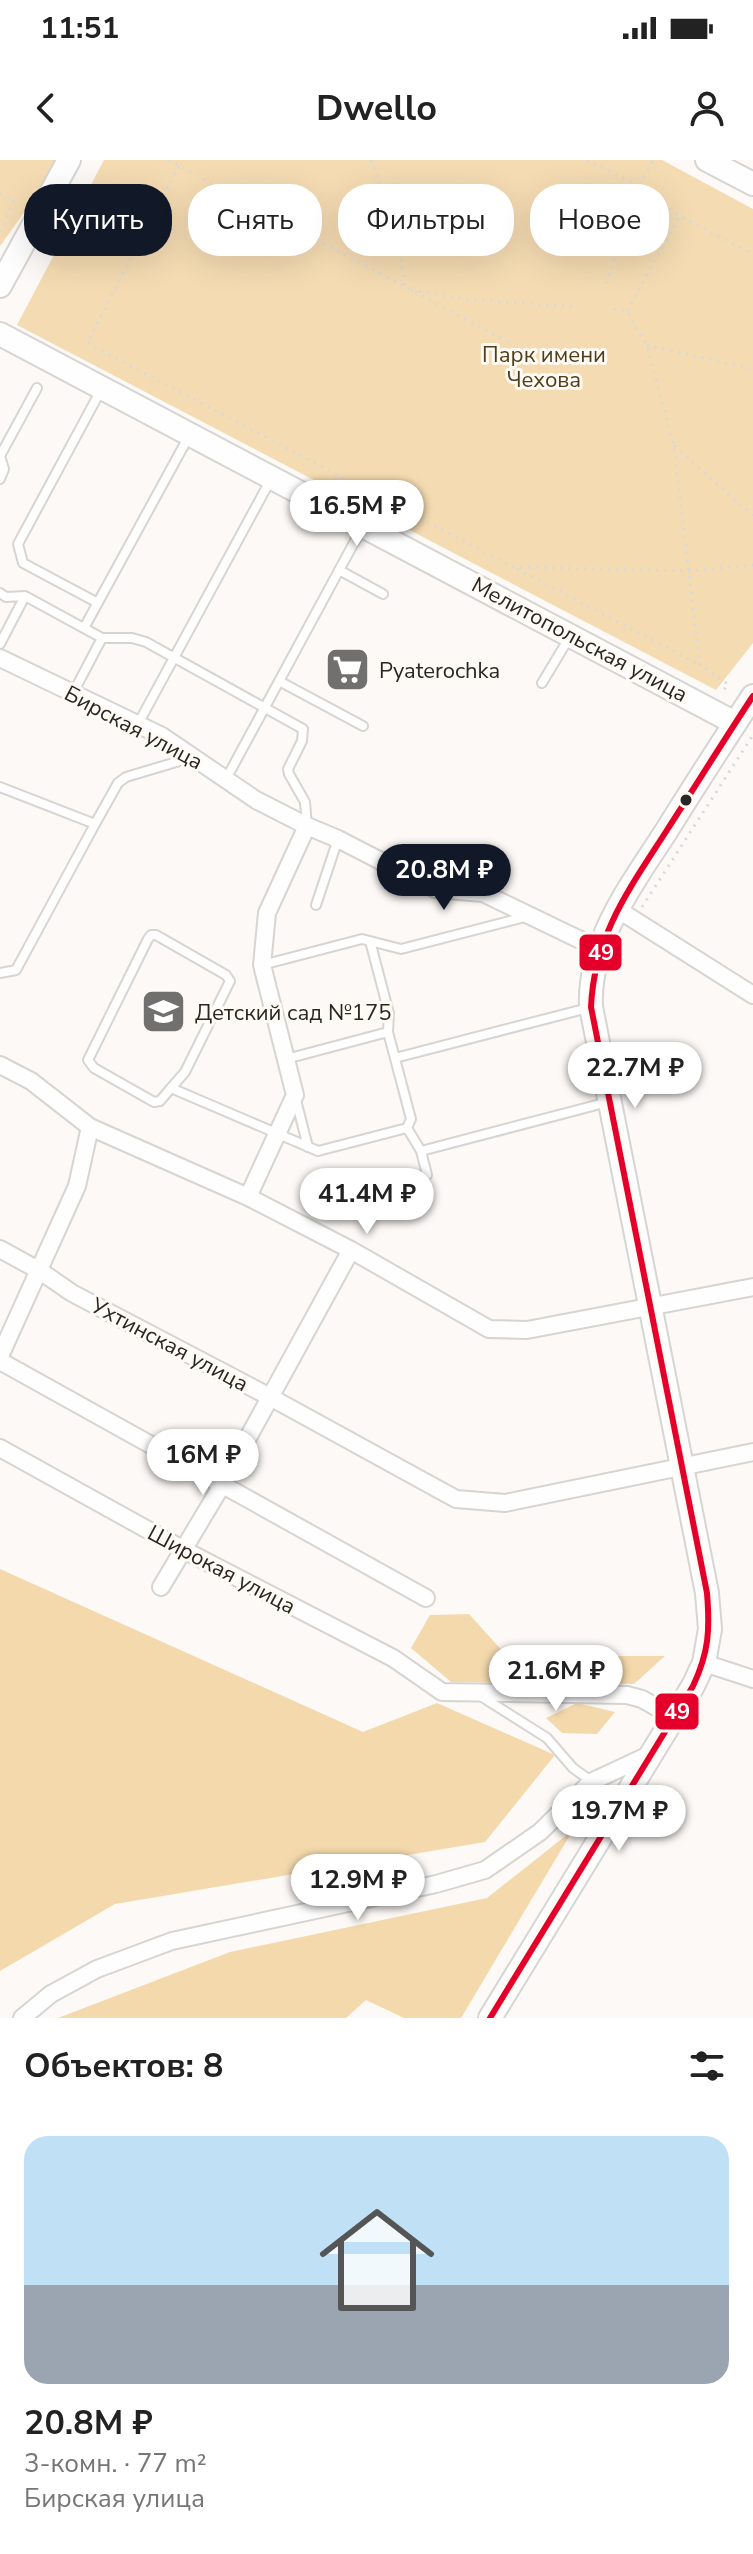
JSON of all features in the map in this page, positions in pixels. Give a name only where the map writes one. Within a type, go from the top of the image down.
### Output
[{"type":"main road","points":[[0,286],[69,160]]},
{"type":"main road","points":[[714,162],[753,184]]},
{"type":"main road","name":"Мелитопольская улица","points":[[0,334],[571,634],[744,729]]},
{"type":"main road","points":[[490,2018],[675,1718],[704,1663],[710,1629],[707,1593],[590,990],[599,949],[625,915],[744,729],[753,696]]},
{"type":"street","name":"Бирская улица","points":[[0,658],[138,724],[194,757],[256,800],[435,889],[483,893],[599,949]]},
{"type":"street","points":[[248,1197],[295,1095],[262,965],[267,913],[307,826]]},
{"type":"street","points":[[625,915],[753,995]]},
{"type":"street","points":[[0,1065],[31,1081],[90,1127],[248,1197],[351,1250],[489,1329],[527,1330],[753,1287]]},
{"type":"street","points":[[90,1127],[77,1186],[0,1359],[426,1598]]},
{"type":"street","name":"Ухтинская улица","points":[[0,1249],[72,1293],[456,1499],[505,1503],[753,1452]]},
{"type":"street","points":[[161,1587],[222,1485],[351,1250]]},
{"type":"street","name":"Широкая улица","points":[[0,1448],[184,1550],[393,1658],[442,1692],[475,1692]]},
{"type":"street","points":[[704,1663],[753,1679]]},
{"type":"street","points":[[475,1692],[627,1695],[642,1699],[675,1718]]},
{"type":"street","points":[[22,2018],[51,1994],[97,1969],[172,1941],[436,1884],[485,1870],[540,1832],[591,1782],[654,1752]]},
{"type":"lane","points":[[0,479],[4,469],[0,456],[37,388]]},
{"type":"lane","points":[[98,603],[23,563],[18,544],[103,388]]},
{"type":"lane","points":[[84,628],[190,433]]},
{"type":"lane","points":[[138,724],[272,477]]},
{"type":"lane","points":[[226,779],[364,525]]},
{"type":"lane","points":[[339,570],[383,594]]},
{"type":"lane","points":[[0,593],[6,597],[25,596],[102,638],[139,639],[303,729],[302,741],[288,769],[305,802],[307,826]]},
{"type":"lane","points":[[0,644],[25,596]]},
{"type":"lane","points":[[542,683],[571,634]]},
{"type":"lane","points":[[73,693],[102,638]]},
{"type":"lane","points":[[279,681],[363,726]]},
{"type":"lane","points":[[0,973],[16,970],[118,783],[126,777],[194,757]]},
{"type":"lane","points":[[0,789],[95,824]]},
{"type":"lane","points":[[316,905],[338,839]]},
{"type":"lane","points":[[262,965],[362,939],[401,949],[530,915]]},
{"type":"lane","points":[[151,935],[226,975],[230,981],[185,1072],[171,1088],[160,1101],[154,1102],[94,1068],[88,1060],[151,935]]},
{"type":"lane","points":[[370,941],[389,1013],[388,1032],[411,1119],[407,1128]]},
{"type":"lane","points":[[395,1058],[591,1007]]},
{"type":"lane","points":[[286,1059],[388,1032]]},
{"type":"lane","points":[[171,1088],[318,1151],[407,1128]]},
{"type":"lane","points":[[295,1095],[308,1147]]},
{"type":"lane","points":[[421,1151],[610,1101]]},
{"type":"lane","points":[[407,1128],[421,1151],[427,1175]]},
{"type":"lane","points":[[475,1692],[547,1738],[573,1768],[591,1782]]},
{"type":"path","points":[[168,160],[510,343]]},
{"type":"path","points":[[371,160],[396,230],[405,289]]},
{"type":"path","points":[[587,160],[635,184]]},
{"type":"path","points":[[640,184],[653,160]]},
{"type":"path","points":[[179,166],[87,343],[700,665],[728,684],[720,696]]},
{"type":"path","points":[[0,194],[14,200],[0,230]]},
{"type":"path","points":[[669,208],[753,254]]},
{"type":"path","points":[[627,311],[680,216]]},
{"type":"path","points":[[606,283],[615,256]]},
{"type":"path","points":[[405,289],[462,299],[578,307]]},
{"type":"path","points":[[614,309],[627,311]]},
{"type":"path","points":[[627,311],[647,345],[674,446],[700,665]]},
{"type":"path","points":[[647,345],[753,369]]},
{"type":"path","points":[[674,446],[753,515]]},
{"type":"path","points":[[513,567],[689,571],[753,565]]},
{"type":"path","points":[[625,915],[744,729]]},
{"type":"green space","points":[[0,160],[56,160],[43,184],[24,184],[24,213],[0,246]]},
{"type":"green space","name":"Парк имени Чехова","points":[[104,160],[662,160],[753,209],[753,643],[716,690],[17,325],[53,256],[172,256],[172,184],[91,184]]},
{"type":"shaded area","points":[[0,1569],[363,1732],[437,1703],[555,1755],[485,1842],[115,1904],[0,1971]]},
{"type":"shaded area","points":[[469,1614],[507,1656],[665,1656],[634,1684],[451,1682],[411,1648],[430,1615]]},
{"type":"shaded area","points":[[577,1703],[615,1712],[597,1734],[562,1733],[546,1718]]},
{"type":"shaded area","points":[[573,1830],[461,2018],[404,2018],[366,2000],[346,2018],[58,2018],[230,1952],[487,1898]]},
{"type":"transit line","name":"49","points":[[490,2018],[693,1686],[705,1651],[707,1593],[591,1007],[599,957],[616,913],[753,696]]},
{"type":"place","name":"Pyaterochka","points":[[348,670]]},
{"type":"place","name":"Детский сад №175","points":[[164,1012]]}]
